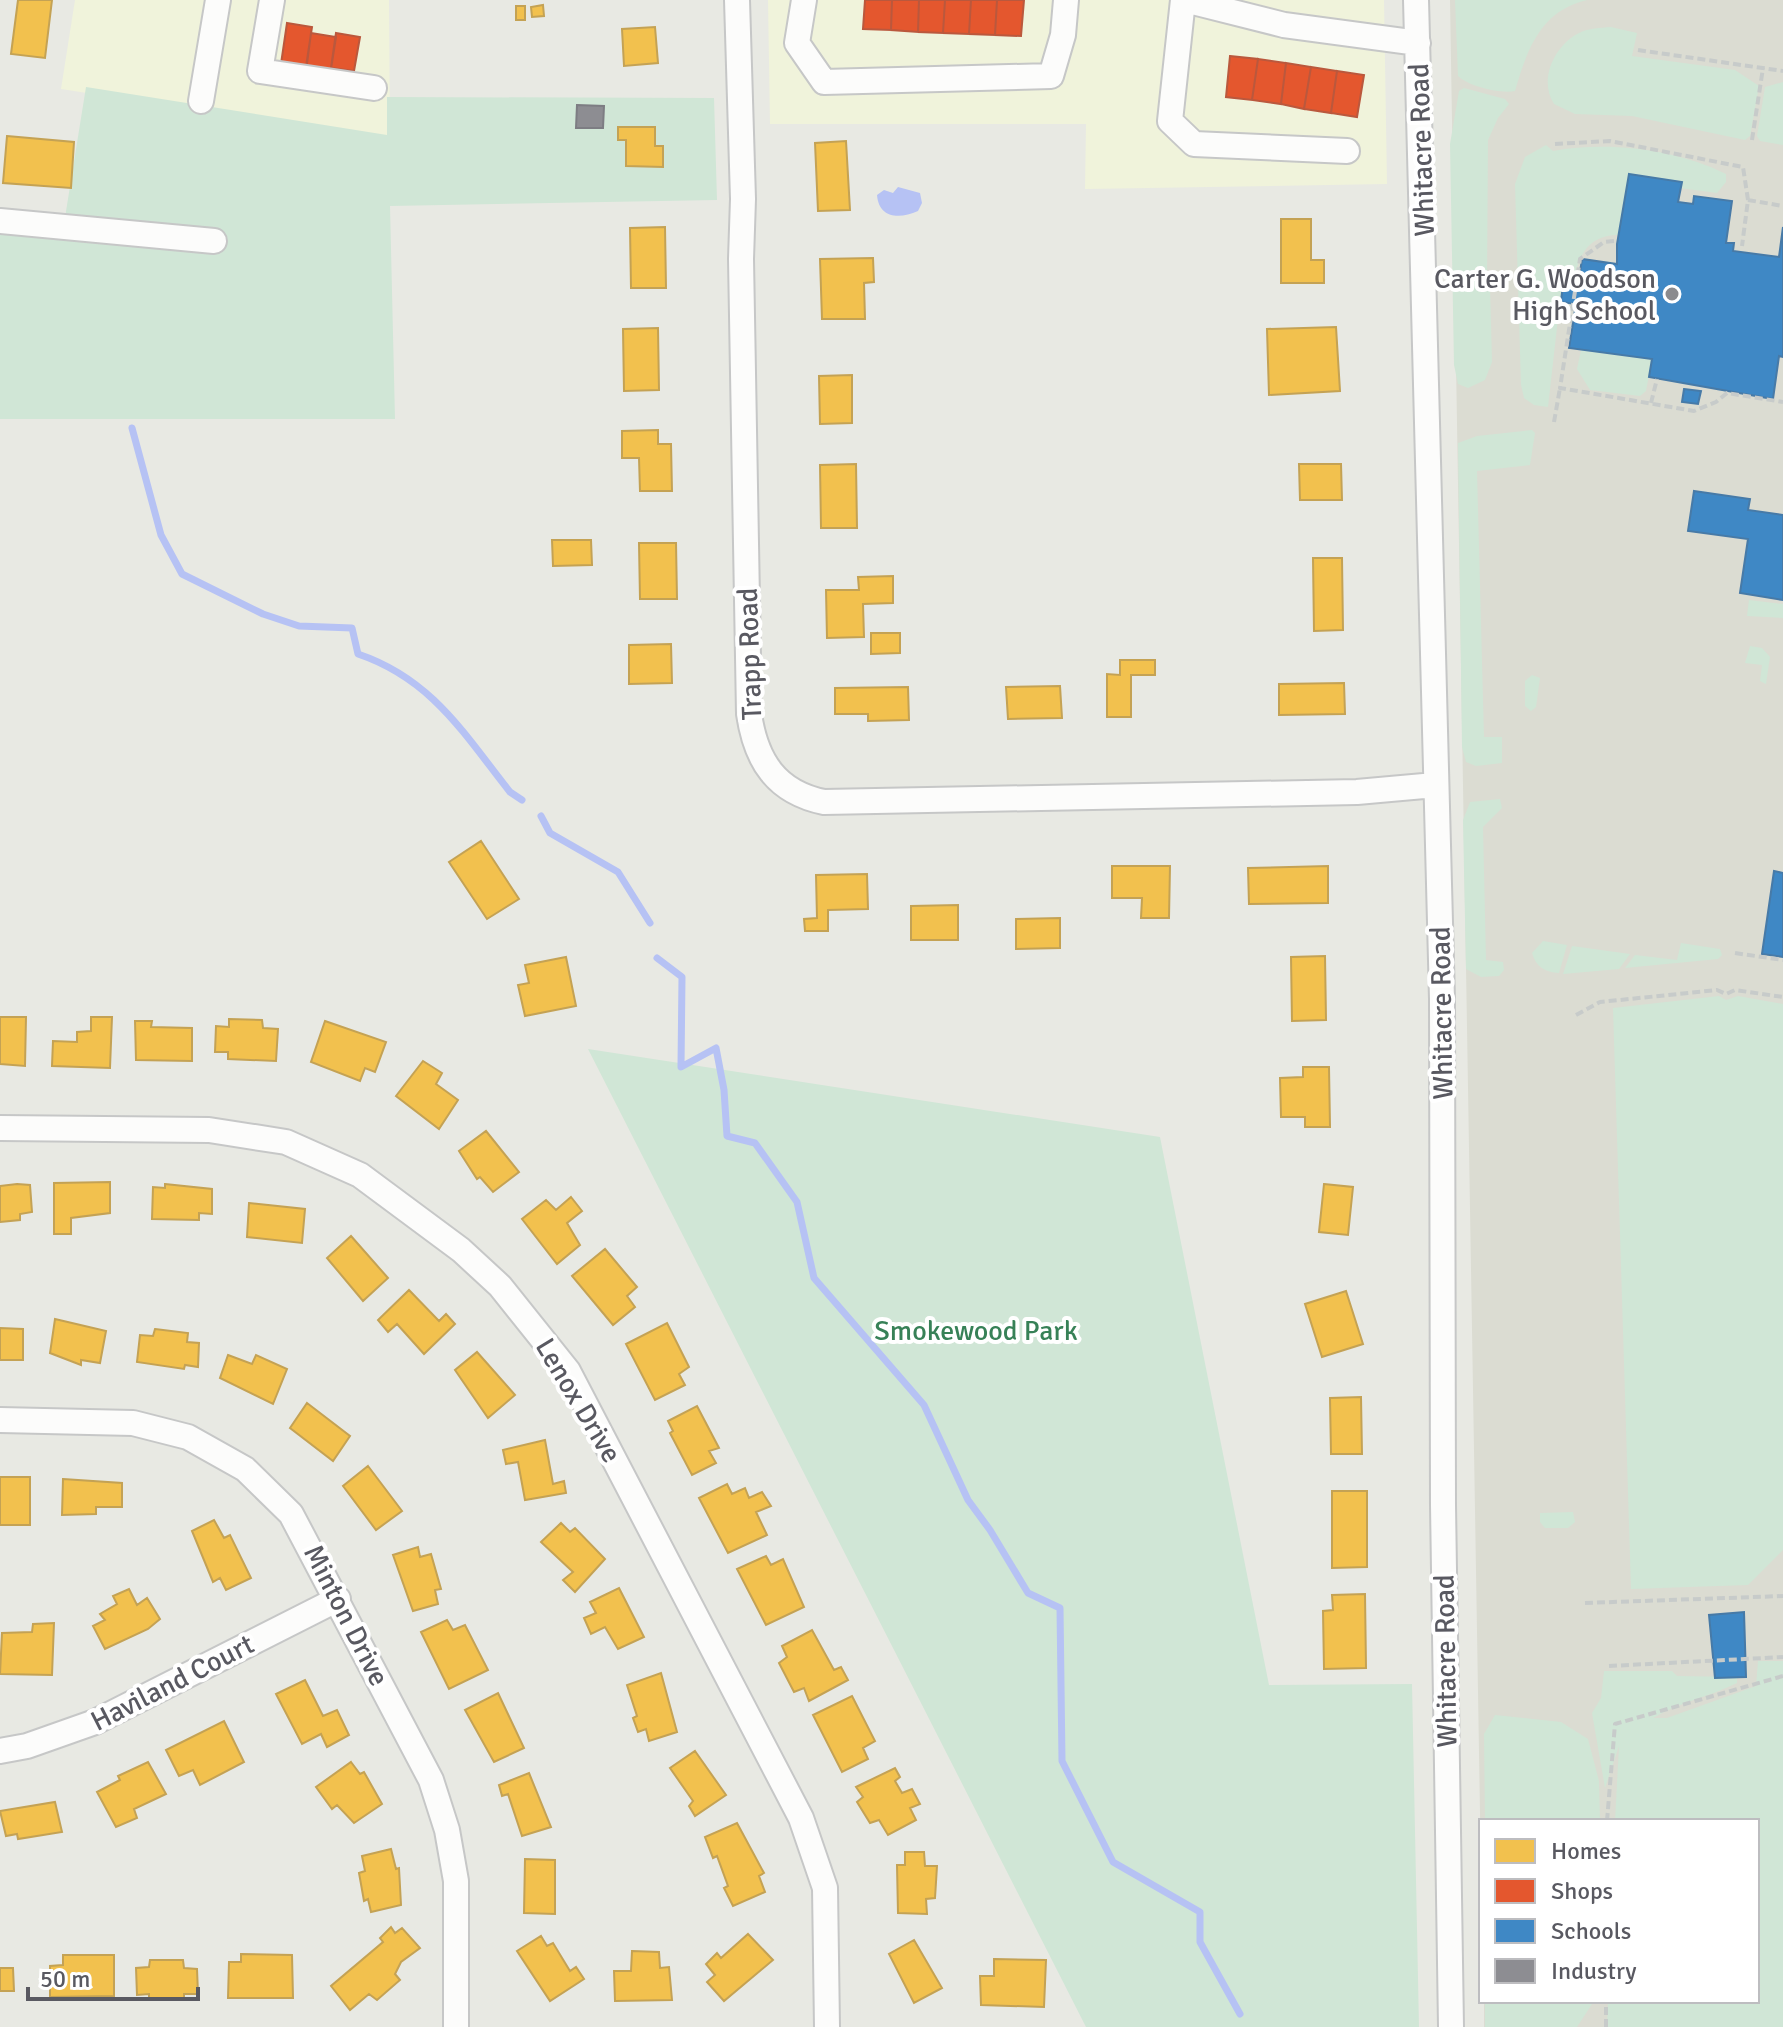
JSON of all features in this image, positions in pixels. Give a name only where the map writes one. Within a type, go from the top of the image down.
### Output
[{"type":"street","points":[[201,101],[218,0]]},
{"type":"street","points":[[272,0],[260,71],[374,88]]},
{"type":"street","name":"Trapp Road","points":[[737,0],[743,199],[741,259],[749,714],[761,761],[773,777],[800,795],[824,802],[1357,792],[1435,785]]},
{"type":"street","points":[[804,0],[797,43],[824,82],[1051,76],[1063,35],[1066,0]]},
{"type":"street","points":[[1347,151],[1194,144],[1170,121],[1184,0],[1284,25],[1418,43]]},
{"type":"street","name":"Whitacre Road","points":[[1416,0],[1442,999],[1443,1505],[1451,2027]]},
{"type":"street","points":[[0,221],[214,241]]},
{"type":"street","name":"Lenox Drive","points":[[0,1128],[209,1130],[286,1142],[324,1156],[373,1184],[461,1250],[500,1286],[568,1371],[801,1818],[825,1888],[829,1925],[827,2027]]},
{"type":"street","name":"Minton Drive","points":[[0,1420],[133,1423],[188,1437],[245,1469],[291,1514],[431,1780],[447,1830],[456,1881],[456,2027]]},
{"type":"street","name":"Haviland Court","points":[[0,1751],[27,1746],[95,1722],[338,1599]]},
{"type":"path","points":[[1638,50],[1783,71]]},
{"type":"path","points":[[1752,140],[1763,68]]},
{"type":"path","points":[[1555,144],[1610,141],[1644,145],[1743,167],[1748,200],[1742,246]]},
{"type":"path","points":[[1748,200],[1783,206]]},
{"type":"path","points":[[1554,422],[1580,259],[1604,242],[1614,241]]},
{"type":"path","points":[[1651,403],[1657,379]]},
{"type":"path","points":[[1560,388],[1694,411],[1716,402],[1727,393],[1783,402]]},
{"type":"path","points":[[1735,953],[1783,960]]},
{"type":"path","points":[[1576,1015],[1600,1002],[1717,990],[1726,994],[1735,990],[1783,997]]},
{"type":"path","points":[[1585,1603],[1783,1596]]},
{"type":"path","points":[[1609,1666],[1783,1657]]},
{"type":"path","points":[[1607,1819],[1615,1724],[1783,1676]]},
{"type":"path","points":[[1606,2003],[1606,2027]]},
{"type":"shaded area","points":[[75,0],[389,0],[390,140],[61,89]]},
{"type":"shaded area","points":[[768,0],[1384,0],[1387,184],[1085,189],[1086,124],[770,124]]},
{"type":"shaded area","points":[[1450,0],[1783,0],[1783,2027],[1484,2027],[1484,2003],[1759,2003],[1759,1819],[1480,1819]]},
{"type":"green space","points":[[1455,0],[1587,0],[1571,5],[1547,23],[1531,47],[1515,91],[1509,92],[1476,86],[1458,76]]},
{"type":"green space","points":[[1611,27],[1637,33],[1632,56],[1735,70],[1759,86],[1750,136],[1745,140],[1632,116],[1575,114],[1554,104],[1548,84],[1556,54],[1579,33]]},
{"type":"green space","points":[[1783,82],[1783,145],[1760,141],[1757,136],[1765,87]]},
{"type":"green space","points":[[86,87],[387,135],[387,97],[714,98],[717,200],[390,206],[395,419],[0,419],[0,221],[63,230]]},
{"type":"green space","points":[[1464,88],[1505,99],[1509,104],[1498,118],[1488,140],[1487,285],[1490,286],[1492,362],[1485,380],[1468,388],[1458,384],[1454,365],[1450,144],[1459,91]]},
{"type":"green space","points":[[1546,145],[1553,151],[1596,147],[1641,149],[1685,158],[1726,174],[1726,182],[1717,193],[1680,188],[1681,182],[1629,174],[1619,235],[1592,243],[1578,263],[1573,282],[1562,283],[1548,407],[1534,405],[1524,398],[1521,385],[1515,184],[1525,157]]},
{"type":"green space","points":[[1581,350],[1652,359],[1646,391],[1640,396],[1590,390],[1577,369]]},
{"type":"green space","points":[[1532,430],[1535,433],[1530,465],[1477,471],[1484,737],[1502,737],[1502,763],[1476,766],[1466,762],[1462,747],[1458,443],[1477,436]]},
{"type":"green space","points":[[1749,600],[1783,604],[1783,618],[1747,616]]},
{"type":"green space","points":[[1750,646],[1762,648],[1770,657],[1766,684],[1760,681],[1762,665],[1745,663]]},
{"type":"green space","points":[[1532,675],[1540,678],[1536,707],[1531,711],[1525,706],[1525,681]]},
{"type":"green space","points":[[1500,799],[1502,808],[1483,827],[1486,960],[1503,962],[1504,970],[1499,976],[1481,977],[1466,969],[1463,820],[1470,802]]},
{"type":"green space","points":[[1543,941],[1567,945],[1559,973],[1542,968],[1534,958],[1532,953]]},
{"type":"green space","points":[[1681,943],[1720,949],[1722,955],[1718,959],[1625,968],[1635,955],[1677,960]]},
{"type":"green space","points":[[1572,946],[1630,954],[1619,969],[1563,974]]},
{"type":"green space","points":[[1719,996],[1726,1000],[1738,996],[1783,1004],[1783,1550],[1748,1585],[1631,1589],[1613,1008]]},
{"type":"green space","name":"Smokewood Park","points":[[588,1049],[1160,1137],[1269,1685],[1412,1684],[1419,2027],[1086,2027]]},
{"type":"green space","points":[[1573,1512],[1575,1522],[1568,1528],[1545,1528],[1540,1522],[1540,1513]]},
{"type":"green space","points":[[1758,1661],[1783,1661],[1783,2027],[1607,2027],[1608,2003],[1759,2003],[1759,1819],[1615,1819],[1619,1746],[1605,1788],[1592,1713],[1601,1698],[1604,1671],[1672,1671],[1677,1676],[1737,1677],[1737,1683],[1653,1718],[1667,1718],[1756,1686]]},
{"type":"green space","points":[[1495,1715],[1561,1722],[1588,1739],[1599,1781],[1600,1819],[1485,1819],[1484,1734]]},
{"type":"green space","points":[[1485,2003],[1593,2003],[1577,2027],[1485,2027]]},
{"type":"water","points":[[898,187],[920,193],[922,203],[918,211],[898,216],[882,209],[877,195],[884,190],[893,193]]},
{"type":"building: Homes","points":[[18,0],[52,0],[45,58],[11,54]]},
{"type":"building: Homes","points":[[543,5],[544,16],[532,17],[531,7]]},
{"type":"building: Homes","points":[[516,6],[525,6],[525,20],[516,20]]},
{"type":"building: Homes","points":[[655,27],[658,63],[624,66],[622,29]]},
{"type":"building: Homes","points":[[618,127],[655,127],[655,146],[663,146],[663,167],[626,166],[626,140],[618,140]]},
{"type":"building: Homes","points":[[7,136],[74,142],[71,188],[3,183]]},
{"type":"building: Homes","points":[[846,141],[850,210],[818,211],[815,143]]},
{"type":"building: Homes","points":[[1281,219],[1311,219],[1311,260],[1324,260],[1324,283],[1281,283]]},
{"type":"building: Homes","points":[[665,227],[666,288],[631,288],[630,228]]},
{"type":"building: Homes","points":[[873,258],[874,282],[864,283],[865,319],[822,319],[820,259]]},
{"type":"building: Homes","points":[[1336,327],[1340,391],[1269,395],[1267,329]]},
{"type":"building: Homes","points":[[658,328],[659,390],[624,391],[623,329]]},
{"type":"building: Homes","points":[[852,375],[852,423],[820,424],[819,376]]},
{"type":"building: Homes","points":[[658,430],[658,444],[671,444],[672,491],[640,491],[639,458],[622,458],[622,431]]},
{"type":"building: Homes","points":[[856,464],[857,528],[821,528],[820,465]]},
{"type":"building: Homes","points":[[1299,464],[1341,464],[1342,500],[1300,500]]},
{"type":"building: Homes","points":[[552,540],[591,540],[592,565],[553,566]]},
{"type":"building: Homes","points":[[639,543],[676,543],[677,599],[640,599]]},
{"type":"building: Homes","points":[[1313,558],[1342,558],[1343,630],[1314,631]]},
{"type":"building: Homes","points":[[893,576],[893,603],[863,604],[864,637],[827,638],[826,590],[859,590],[858,577]]},
{"type":"building: Homes","points":[[871,633],[900,633],[900,653],[871,654]]},
{"type":"building: Homes","points":[[671,644],[672,683],[629,684],[629,645]]},
{"type":"building: Homes","points":[[1120,660],[1155,660],[1155,675],[1131,675],[1131,717],[1107,717],[1107,674],[1120,675]]},
{"type":"building: Homes","points":[[1344,683],[1345,714],[1279,715],[1279,684]]},
{"type":"building: Homes","points":[[1060,686],[1062,718],[1008,719],[1006,687]]},
{"type":"building: Homes","points":[[908,687],[909,720],[868,721],[868,714],[835,714],[835,688]]},
{"type":"building: Homes","points":[[481,841],[519,899],[487,919],[449,862]]},
{"type":"building: Homes","points":[[1112,866],[1170,866],[1169,918],[1141,918],[1142,898],[1112,898]]},
{"type":"building: Homes","points":[[1328,866],[1328,903],[1249,904],[1248,868]]},
{"type":"building: Homes","points":[[867,874],[868,909],[828,910],[828,931],[805,931],[804,919],[817,918],[816,875]]},
{"type":"building: Homes","points":[[958,905],[958,940],[911,940],[911,906]]},
{"type":"building: Homes","points":[[1060,918],[1060,948],[1016,949],[1016,919]]},
{"type":"building: Homes","points":[[1325,956],[1326,1020],[1292,1021],[1291,957]]},
{"type":"building: Homes","points":[[566,957],[576,1006],[525,1016],[518,985],[529,983],[525,965]]},
{"type":"building: Homes","points":[[0,1017],[26,1017],[25,1066],[0,1064]]},
{"type":"building: Homes","points":[[91,1017],[112,1017],[110,1068],[52,1066],[53,1041],[77,1042],[77,1032],[91,1031]]},
{"type":"building: Homes","points":[[229,1019],[262,1020],[263,1028],[278,1029],[276,1061],[228,1059],[228,1052],[215,1052],[216,1026],[229,1027]]},
{"type":"building: Homes","points":[[135,1021],[152,1021],[151,1027],[192,1028],[192,1061],[136,1060]]},
{"type":"building: Homes","points":[[325,1021],[386,1042],[375,1072],[365,1068],[360,1081],[311,1062]]},
{"type":"building: Homes","points":[[423,1061],[442,1073],[436,1084],[458,1100],[439,1129],[396,1096]]},
{"type":"building: Homes","points":[[1303,1067],[1329,1067],[1330,1127],[1305,1127],[1305,1117],[1281,1117],[1280,1078],[1303,1077]]},
{"type":"building: Homes","points":[[486,1131],[519,1172],[493,1192],[480,1177],[477,1179],[459,1151]]},
{"type":"building: Homes","points":[[110,1182],[110,1213],[71,1218],[71,1234],[54,1234],[54,1183]]},
{"type":"building: Homes","points":[[165,1184],[212,1189],[212,1214],[199,1213],[199,1220],[152,1219],[153,1187],[165,1188]]},
{"type":"building: Homes","points":[[1324,1184],[1353,1187],[1348,1235],[1319,1232]]},
{"type":"building: Homes","points":[[30,1185],[32,1212],[20,1214],[20,1220],[0,1222],[0,1186]]},
{"type":"building: Homes","points":[[571,1197],[582,1211],[567,1223],[580,1245],[557,1264],[522,1219],[546,1200],[556,1210]]},
{"type":"building: Homes","points":[[249,1203],[305,1209],[302,1243],[247,1237]]},
{"type":"building: Homes","points":[[351,1236],[388,1278],[363,1301],[327,1258]]},
{"type":"building: Homes","points":[[605,1249],[637,1287],[627,1296],[635,1307],[613,1325],[572,1276]]},
{"type":"building: Homes","points":[[409,1290],[439,1321],[446,1314],[455,1324],[424,1354],[397,1324],[388,1332],[378,1320]]},
{"type":"building: Homes","points":[[1346,1291],[1363,1344],[1322,1357],[1305,1304]]},
{"type":"building: Homes","points":[[55,1319],[106,1331],[100,1363],[81,1360],[81,1365],[50,1353]]},
{"type":"building: Homes","points":[[667,1323],[689,1367],[679,1374],[685,1385],[655,1400],[626,1344]]},
{"type":"building: Homes","points":[[0,1328],[23,1329],[23,1360],[0,1360]]},
{"type":"building: Homes","points":[[155,1329],[188,1333],[187,1342],[199,1343],[198,1367],[185,1365],[184,1369],[137,1362],[140,1335],[153,1336]]},
{"type":"building: Homes","points":[[477,1352],[515,1395],[488,1418],[455,1370]]},
{"type":"building: Homes","points":[[228,1355],[252,1364],[256,1355],[287,1369],[273,1404],[220,1378]]},
{"type":"building: Homes","points":[[1361,1397],[1362,1454],[1331,1454],[1330,1398]]},
{"type":"building: Homes","points":[[307,1403],[350,1436],[333,1461],[290,1428]]},
{"type":"building: Homes","points":[[697,1406],[719,1448],[709,1451],[716,1463],[692,1475],[670,1433],[673,1431],[668,1421]]},
{"type":"building: Homes","points":[[545,1440],[553,1484],[564,1481],[566,1493],[525,1500],[518,1462],[506,1464],[503,1450]]},
{"type":"building: Homes","points":[[368,1466],[402,1511],[376,1530],[343,1486]]},
{"type":"building: Homes","points":[[0,1477],[30,1477],[30,1525],[0,1525]]},
{"type":"building: Homes","points":[[63,1479],[122,1483],[122,1507],[96,1507],[96,1514],[62,1515]]},
{"type":"building: Homes","points":[[727,1484],[732,1494],[745,1488],[749,1498],[762,1492],[771,1506],[756,1512],[767,1535],[728,1553],[699,1498]]},
{"type":"building: Homes","points":[[1332,1491],[1367,1491],[1367,1567],[1332,1568]]},
{"type":"building: Homes","points":[[214,1520],[224,1538],[230,1535],[251,1578],[226,1590],[220,1578],[213,1582],[192,1531]]},
{"type":"building: Homes","points":[[561,1523],[570,1532],[575,1528],[605,1559],[575,1592],[563,1580],[573,1572],[541,1542]]},
{"type":"building: Homes","points":[[418,1547],[420,1557],[431,1554],[441,1589],[435,1590],[438,1604],[413,1611],[393,1555]]},
{"type":"building: Homes","points":[[766,1556],[771,1565],[783,1559],[804,1607],[766,1625],[737,1569]]},
{"type":"building: Homes","points":[[619,1588],[644,1637],[618,1649],[605,1627],[591,1634],[584,1618],[596,1613],[590,1602]]},
{"type":"building: Homes","points":[[129,1589],[137,1605],[147,1598],[160,1619],[148,1629],[105,1649],[93,1626],[105,1620],[100,1614],[117,1604],[113,1596]]},
{"type":"building: Homes","points":[[1365,1594],[1366,1668],[1324,1669],[1323,1611],[1333,1610],[1332,1595]]},
{"type":"building: Homes","points":[[447,1620],[453,1630],[465,1625],[488,1670],[449,1689],[421,1632]]},
{"type":"building: Homes","points":[[54,1623],[52,1675],[0,1674],[2,1633],[32,1632],[33,1624]]},
{"type":"building: Homes","points":[[812,1630],[834,1670],[841,1667],[848,1680],[809,1701],[804,1688],[794,1692],[779,1663],[787,1657],[782,1646]]},
{"type":"building: Homes","points":[[661,1673],[677,1732],[649,1741],[646,1729],[638,1732],[633,1718],[637,1716],[627,1685]]},
{"type":"building: Homes","points":[[305,1680],[323,1716],[337,1710],[349,1735],[327,1747],[321,1734],[302,1744],[276,1694]]},
{"type":"building: Homes","points":[[498,1693],[524,1748],[494,1762],[465,1710]]},
{"type":"building: Homes","points":[[852,1696],[875,1741],[863,1748],[868,1759],[842,1772],[813,1715]]},
{"type":"building: Homes","points":[[224,1721],[244,1762],[200,1785],[193,1770],[179,1776],[166,1750]]},
{"type":"building: Homes","points":[[695,1751],[726,1795],[695,1816],[689,1806],[693,1801],[670,1768]]},
{"type":"building: Homes","points":[[148,1762],[166,1794],[134,1809],[137,1818],[116,1827],[97,1792],[120,1780],[118,1776]]},
{"type":"building: Homes","points":[[351,1762],[360,1774],[364,1772],[382,1804],[354,1823],[337,1805],[332,1809],[316,1787]]},
{"type":"building: Homes","points":[[895,1768],[900,1777],[895,1781],[902,1793],[912,1789],[920,1804],[910,1808],[916,1820],[888,1835],[879,1820],[870,1823],[857,1802],[863,1797],[856,1787]]},
{"type":"building: Homes","points":[[529,1773],[551,1827],[522,1836],[508,1794],[502,1796],[499,1785]]},
{"type":"building: Homes","points":[[55,1802],[62,1832],[18,1839],[17,1834],[6,1836],[0,1811]]},
{"type":"building: Homes","points":[[737,1823],[764,1873],[759,1876],[765,1892],[733,1906],[724,1888],[728,1886],[717,1856],[713,1858],[705,1837]]},
{"type":"building: Homes","points":[[391,1849],[396,1869],[399,1868],[401,1905],[371,1912],[368,1899],[364,1901],[359,1873],[365,1871],[362,1856]]},
{"type":"building: Homes","points":[[905,1852],[924,1852],[925,1866],[937,1866],[935,1898],[926,1899],[927,1914],[898,1913],[897,1865],[905,1865]]},
{"type":"building: Homes","points":[[525,1859],[555,1860],[555,1914],[524,1913]]},
{"type":"building: Homes","points":[[391,1927],[395,1933],[402,1928],[420,1948],[401,1962],[395,1974],[400,1980],[377,2000],[369,1994],[350,2010],[331,1986],[383,1942],[380,1938]]},
{"type":"building: Homes","points":[[748,1934],[773,1960],[724,2001],[707,1982],[715,1975],[706,1964],[717,1953],[721,1958]]},
{"type":"building: Homes","points":[[541,1936],[547,1946],[553,1943],[570,1971],[576,1967],[584,1979],[550,2001],[517,1951]]},
{"type":"building: Homes","points":[[914,1940],[942,1988],[914,2003],[889,1954]]},
{"type":"building: Homes","points":[[632,1951],[659,1952],[660,1968],[669,1967],[672,2000],[615,2001],[614,1971],[631,1971]]},
{"type":"building: Homes","points":[[241,1954],[292,1955],[293,1998],[228,1998],[229,1962],[241,1962]]},
{"type":"building: Homes","points":[[63,1955],[114,1955],[114,1996],[50,1997],[50,1966],[63,1965]]},
{"type":"building: Homes","points":[[994,1959],[1046,1960],[1044,2007],[981,2005],[980,1976],[994,1976]]},
{"type":"building: Homes","points":[[150,1960],[183,1960],[184,1968],[197,1969],[198,1994],[184,1994],[184,1999],[149,1999],[149,1994],[137,1995],[136,1968],[149,1967]]},
{"type":"building: Homes","points":[[0,1968],[13,1968],[14,1991],[0,1991]]},
{"type":"building: Shops","points":[[865,0],[892,0],[891,30],[863,29]]},
{"type":"building: Shops","points":[[892,0],[919,0],[918,32],[891,30]]},
{"type":"building: Shops","points":[[919,0],[945,0],[943,33],[918,32]]},
{"type":"building: Shops","points":[[945,0],[971,0],[969,34],[943,33]]},
{"type":"building: Shops","points":[[971,0],[997,0],[995,35],[969,34]]},
{"type":"building: Shops","points":[[997,0],[1024,0],[1021,36],[995,35]]},
{"type":"building: Shops","points":[[287,23],[312,27],[306,67],[281,64]]},
{"type":"building: Shops","points":[[311,33],[336,37],[330,75],[306,71]]},
{"type":"building: Shops","points":[[336,33],[360,37],[354,71],[331,68]]},
{"type":"building: Shops","points":[[1230,56],[1258,59],[1252,100],[1226,97]]},
{"type":"building: Shops","points":[[1258,59],[1286,63],[1281,104],[1252,100]]},
{"type":"building: Shops","points":[[1286,63],[1311,67],[1304,109],[1281,104]]},
{"type":"building: Shops","points":[[1311,67],[1337,71],[1331,113],[1304,109]]},
{"type":"building: Shops","points":[[1337,71],[1364,75],[1357,117],[1331,113]]},
{"type":"building: Schools","name":"Carter G. Woodson High School","points":[[1629,174],[1682,182],[1678,202],[1693,204],[1694,196],[1732,201],[1726,243],[1734,243],[1733,251],[1779,257],[1783,227],[1783,357],[1779,356],[1773,399],[1649,377],[1652,359],[1569,348],[1576,304],[1561,302],[1563,284],[1578,286],[1582,259],[1617,264],[1617,244]]},
{"type":"building: Schools","points":[[1684,389],[1701,391],[1698,404],[1682,402]]},
{"type":"building: Schools","points":[[1694,491],[1750,499],[1748,510],[1783,515],[1783,600],[1740,593],[1748,539],[1688,531]]},
{"type":"building: Schools","points":[[1774,871],[1783,873],[1783,957],[1762,954]]},
{"type":"building: Schools","points":[[1744,1612],[1746,1677],[1715,1678],[1709,1615]]},
{"type":"building: Industry","points":[[577,105],[604,106],[603,128],[576,128]]},
{"type":"waterway","points":[[132,428],[161,535],[182,574],[263,614],[299,626],[352,628],[358,654],[384,665],[426,693],[461,729],[510,792],[522,800]]},
{"type":"waterway","points":[[541,816],[550,833],[618,872],[650,923]]},
{"type":"waterway","points":[[657,958],[682,977],[681,1067],[716,1048],[724,1090],[727,1136],[755,1143],[797,1202],[814,1278],[924,1405],[968,1500],[1028,1593],[1060,1608],[1062,1761],[1113,1862],[1200,1912],[1200,1942],[1240,2014]]},
{"type":"place","name":"Carter G. Woodson High School","points":[[1672,294]]}]
